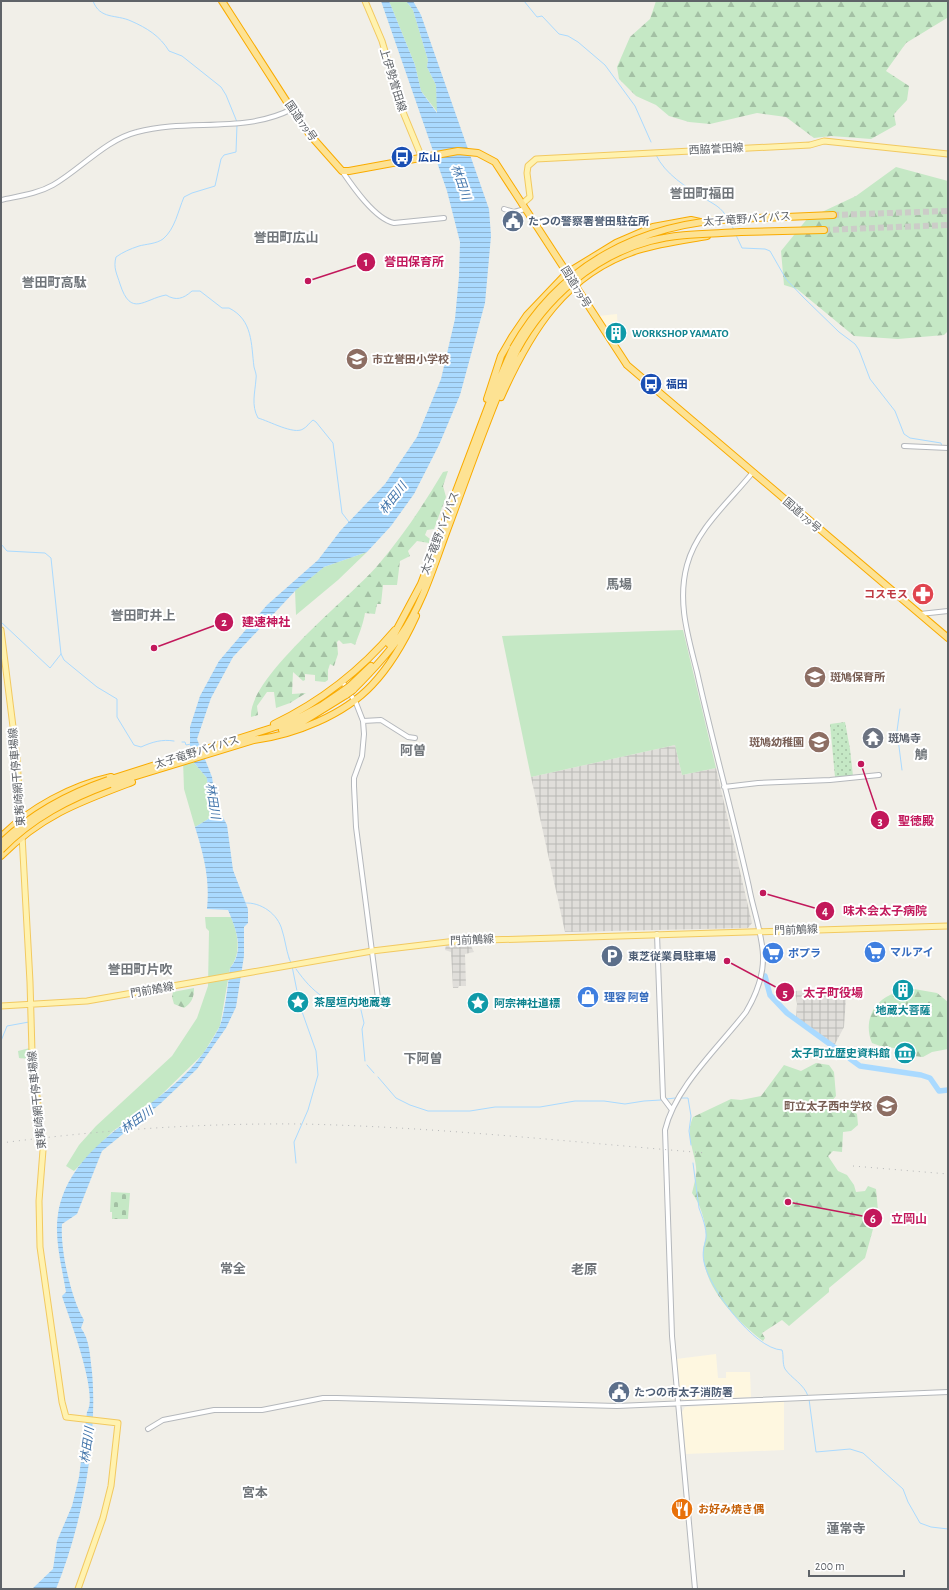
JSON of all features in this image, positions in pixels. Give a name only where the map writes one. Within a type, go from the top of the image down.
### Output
[{"type":"highway","name":"国道179号","points":[[222,1],[292,110],[311,136],[342,171],[458,151],[478,153],[488,157],[499,167],[575,287],[627,365],[948,638]]},
{"type":"highway","name":"太子竜野バイパス","points":[[352,688],[379,658],[393,639],[403,621],[421,584],[501,373],[528,323],[550,298],[572,277],[597,259],[618,246],[649,234],[700,222],[833,215]]},
{"type":"highway","points":[[472,448],[493,380],[502,356],[512,337],[527,315],[567,273],[616,243],[654,228],[691,220],[700,222]]},
{"type":"highway","name":"太子竜野バイパス","points":[[1,850],[25,828],[48,812],[71,800],[137,771],[179,761],[236,743],[291,722],[352,688],[379,663],[401,635],[417,608],[515,349],[552,301],[575,281],[605,260],[636,245],[651,241],[680,236],[723,233],[824,230]]},
{"type":"highway","points":[[490,416],[497,406],[524,346],[540,322],[556,303],[599,267],[622,255],[653,246],[723,233]]},
{"type":"highway","points":[[254,740],[275,737],[296,730],[341,710],[372,685],[407,634],[420,608],[430,576]]},
{"type":"highway","points":[[236,743],[310,706],[375,653],[403,621]]},
{"type":"highway","name":"太子竜野バイパス","points":[[236,743],[254,740],[304,721],[344,693]]},
{"type":"highway","name":"太子竜野バイパス","points":[[1,843],[31,818],[56,802],[82,789],[168,767],[179,761]]},
{"type":"highway","points":[[1,837],[20,821],[69,791],[110,783]]},
{"type":"highway","points":[[1,856],[22,836],[53,814],[79,802],[110,783]]},
{"type":"main road","name":"上伊勢誉田線","points":[[365,1],[382,41],[403,112],[422,158]]},
{"type":"main road","name":"西脇誉田線","points":[[524,207],[530,197],[527,173],[528,166],[536,159],[810,145],[824,141],[948,154]]},
{"type":"main road","name":"東觜崎網干停車場線","points":[[1,630],[17,759],[33,1062],[43,1150],[39,1201],[40,1247],[61,1396],[66,1417],[118,1423],[111,1486],[103,1518],[78,1589]]},
{"type":"main road","name":"門前鵤線","points":[[1,1006],[87,1001],[372,951],[456,941],[948,926]]},
{"type":"street","points":[[1,200],[41,191],[53,185],[118,140],[136,132],[163,127],[238,124],[271,118],[292,110]]},
{"type":"street","points":[[342,171],[350,183],[386,222],[394,223],[444,218]]},
{"type":"street","points":[[504,209],[514,212],[524,207]]},
{"type":"street","points":[[904,446],[948,448]]},
{"type":"street","points":[[695,1589],[672,1336],[665,1130],[672,1110],[688,1082],[746,1012],[757,991],[763,955],[743,862],[686,626],[683,590],[688,564],[697,541],[709,524],[753,472]]},
{"type":"street","points":[[920,614],[948,611]]},
{"type":"street","points":[[342,681],[355,700],[363,721],[364,747],[354,778],[356,828],[379,1006]]},
{"type":"street","points":[[363,721],[381,720],[408,737],[415,738]]},
{"type":"street","points":[[724,787],[771,782],[830,780],[879,775]]},
{"type":"street","points":[[657,934],[663,1098],[672,1110]]},
{"type":"street","points":[[148,1429],[163,1420],[214,1410],[262,1410],[330,1398],[617,1406],[948,1392]]},
{"type":"shaded area","points":[[617,314],[619,346],[598,316]]},
{"type":"shaded area","points":[[675,745],[682,775],[716,768],[752,923],[748,928],[565,932],[531,777]]},
{"type":"shaded area","points":[[470,944],[474,952],[465,954],[466,986],[453,988],[451,952],[445,950],[446,945]]},
{"type":"shaded area","points":[[838,987],[839,997],[846,998],[844,1027],[834,1046],[796,1019],[797,1004],[795,991],[824,988],[827,999],[833,999],[833,988]]},
{"type":"shaded area","points":[[716,1354],[718,1378],[726,1378],[726,1372],[750,1372],[751,1397],[684,1400],[680,1397],[676,1359]]},
{"type":"shaded area","points":[[784,1401],[784,1450],[686,1454],[682,1412],[685,1407]]},
{"type":"green space","points":[[389,1],[406,1],[413,10],[428,60],[427,67],[436,85],[438,113],[421,91],[415,65]]},
{"type":"green space","points":[[656,1],[948,1],[948,21],[947,18],[906,43],[886,71],[909,86],[907,100],[894,114],[896,125],[871,139],[831,136],[814,138],[786,117],[757,113],[710,124],[689,122],[669,116],[656,105],[636,96],[619,79],[617,67],[630,37],[650,19]]},
{"type":"green space","points":[[896,167],[948,181],[948,331],[944,335],[898,339],[854,336],[797,289],[784,285],[781,251],[807,219],[856,196]]},
{"type":"green space","points":[[448,471],[443,486],[446,497],[434,529],[427,530],[425,535],[430,539],[429,543],[417,541],[408,551],[410,556],[400,561],[397,585],[383,585],[381,604],[377,604],[375,614],[365,613],[355,645],[351,643],[343,644],[339,640],[337,642],[338,654],[334,666],[330,664],[328,670],[328,680],[325,682],[315,681],[315,675],[305,674],[305,680],[303,681],[293,672],[292,694],[306,693],[290,703],[276,708],[274,692],[267,692],[257,706],[258,715],[251,717],[255,700],[266,681],[304,638],[378,565],[413,520],[443,472]]},
{"type":"green space","points":[[367,552],[338,580],[296,615],[295,590],[324,567]]},
{"type":"green space","points":[[683,630],[716,768],[682,775],[675,745],[531,777],[502,636]]},
{"type":"green space","points":[[845,722],[853,776],[835,777],[830,724]]},
{"type":"green space","points":[[190,758],[207,778],[210,818],[195,827],[184,789],[183,760]]},
{"type":"green space","points":[[205,917],[231,917],[238,943],[236,956],[230,968],[220,1026],[203,1054],[155,1101],[113,1131],[74,1171],[66,1166],[79,1145],[96,1126],[172,1056],[197,1018],[208,986],[209,931],[206,928]]},
{"type":"green space","points":[[194,988],[192,1000],[187,1006],[184,1008],[174,1004],[172,997],[173,992]]},
{"type":"green space","points":[[914,989],[937,993],[948,1002],[948,1049],[932,1052],[923,1057],[914,1056],[906,1049],[883,1047],[872,1043],[869,1022],[874,1009],[883,999],[893,994]]},
{"type":"green space","points":[[30,1048],[30,1059],[19,1058],[18,1051]]},
{"type":"green space","points":[[816,1063],[829,1065],[834,1072],[836,1096],[831,1102],[857,1114],[858,1125],[851,1131],[843,1132],[842,1152],[833,1151],[828,1156],[838,1171],[847,1175],[854,1185],[856,1192],[865,1191],[868,1186],[876,1189],[878,1211],[865,1258],[829,1288],[829,1292],[789,1326],[782,1320],[762,1333],[765,1338],[763,1341],[742,1323],[723,1302],[715,1290],[704,1265],[703,1247],[706,1238],[705,1225],[700,1207],[692,1193],[696,1170],[690,1136],[691,1124],[693,1117],[731,1099],[741,1100],[761,1096],[784,1065],[801,1071]]},
{"type":"green space","points":[[111,1192],[130,1193],[128,1219],[112,1219],[112,1212],[110,1212]]},
{"type":"water","name":"林田川","points":[[381,1],[389,1],[415,65],[421,91],[437,113],[436,85],[427,67],[428,60],[413,10],[406,1],[413,1],[421,15],[489,209],[491,236],[485,303],[460,395],[439,445],[414,494],[391,526],[367,552],[324,567],[296,590],[233,657],[211,698],[197,739],[212,777],[216,804],[227,825],[233,870],[248,909],[248,923],[244,927],[244,956],[236,1007],[226,1028],[197,1069],[160,1104],[102,1151],[77,1214],[62,1224],[63,1247],[67,1274],[79,1311],[84,1320],[81,1328],[88,1343],[90,1355],[92,1372],[93,1426],[86,1482],[80,1511],[65,1564],[56,1589],[32,1589],[53,1569],[57,1541],[72,1506],[79,1477],[87,1412],[90,1403],[89,1389],[82,1356],[62,1296],[66,1292],[59,1253],[57,1224],[58,1214],[65,1191],[75,1171],[106,1138],[162,1095],[191,1069],[201,1056],[219,1028],[223,1015],[230,968],[235,961],[237,954],[238,939],[228,910],[207,909],[208,888],[206,868],[195,827],[210,818],[207,778],[190,758],[190,727],[200,696],[219,661],[267,605],[318,560],[341,530],[385,484],[417,437],[441,379],[455,319],[459,276],[460,242],[447,191]]},
{"type":"waterway","points":[[93,1],[96,7],[104,14],[125,19],[148,30],[162,41],[169,51],[182,56],[221,87],[226,95],[237,122]]},
{"type":"waterway","points":[[524,1],[537,17],[542,16],[559,34],[568,36],[578,42],[605,65],[635,106],[651,142]]},
{"type":"waterway","points":[[237,125],[236,152],[224,155],[221,159],[215,186],[184,197],[173,225],[167,235],[160,241],[133,248],[116,257],[116,271],[124,294],[129,301],[134,303],[139,304],[166,295],[173,298],[179,298],[186,296],[192,291],[200,291],[222,308],[229,308],[243,319],[247,326],[251,341],[256,376],[254,404],[258,418],[281,427],[294,430],[303,429],[313,420],[316,422],[333,443],[342,513],[349,522]]},
{"type":"waterway","points":[[656,155],[670,174],[683,185],[717,206],[723,211],[727,218]]},
{"type":"waterway","points":[[730,222],[734,230]]},
{"type":"waterway","points":[[736,235],[742,248],[765,249],[770,251],[786,279],[839,332],[855,344],[859,350],[870,379],[895,411],[904,434],[910,438],[941,443],[942,447]]},
{"type":"waterway","points":[[1,544],[7,551],[45,553],[51,558],[61,654],[64,660],[97,687],[117,699],[117,717],[134,745],[141,747],[157,741],[174,741]]},
{"type":"waterway","points":[[1,622],[50,668],[61,654]]},
{"type":"waterway","points":[[900,709],[897,731],[902,770]]},
{"type":"waterway","points":[[182,742],[185,742],[186,745],[191,744]]},
{"type":"waterway","points":[[245,903],[251,903],[263,907],[273,914],[280,924],[289,958]]},
{"type":"waterway","points":[[289,958],[291,963]]},
{"type":"waterway","points":[[292,966],[300,1006],[316,1051],[318,1075],[308,1110],[294,1142],[296,1163]]},
{"type":"waterway","points":[[296,969],[309,985],[323,997],[339,1004],[359,1007]]},
{"type":"waterway","points":[[765,976],[770,995],[787,1013],[860,1066],[921,1075],[930,1078],[939,1091],[948,1090]]},
{"type":"waterway","points":[[361,1010],[364,1023],[362,1029],[365,1061]]},
{"type":"waterway","points":[[1,1041],[7,1026],[29,1022]]},
{"type":"waterway","points":[[367,1065],[374,1073]]},
{"type":"waterway","points":[[378,1077],[396,1098],[410,1105],[428,1111],[470,1111],[495,1107],[540,1107],[575,1101],[604,1101],[625,1104],[661,1100]]},
{"type":"waterway","points":[[667,1099],[675,1098]]},
{"type":"waterway","points":[[681,1098],[688,1098],[691,1116],[689,1131],[691,1145]]},
{"type":"waterway","points":[[693,1163],[699,1208],[706,1231],[703,1256],[704,1262],[714,1287],[723,1301],[746,1329],[771,1347],[782,1350],[785,1369],[804,1388],[808,1396]]},
{"type":"waterway","points":[[809,1399],[816,1452],[850,1449],[863,1453],[903,1489],[908,1502],[920,1523],[931,1527],[948,1529]]},
{"type":"tunnel","points":[[833,215],[948,211]]},
{"type":"tunnel","points":[[824,230],[948,225]]},
{"type":"railway","points":[[1,1143],[76,1134],[151,1128],[302,1124],[403,1128],[706,1153]]},
{"type":"railway","points":[[853,1166],[948,1174]]},
{"type":"place","name":"広山","points":[[402,157]]},
{"type":"place","name":"たつの警察署誉田駐在所","points":[[513,221]]},
{"type":"place","name":"誉田保育所","points":[[308,281]]},
{"type":"place","name":"WORKSHOP YAMATO","points":[[616,333]]},
{"type":"place","name":"市立誉田小学校","points":[[357,359]]},
{"type":"place","name":"福田","points":[[651,384]]},
{"type":"place","name":"コスモス","points":[[923,594]]},
{"type":"place","name":"建速神社","points":[[154,648]]},
{"type":"place","name":"斑鳩保育所","points":[[815,677]]},
{"type":"place","name":"斑鳩寺","points":[[873,738]]},
{"type":"place","name":"斑鳩幼稚園","points":[[819,742]]},
{"type":"place","name":"聖徳殿","points":[[861,764]]},
{"type":"place","name":"味木会太子病院","points":[[763,893]]},
{"type":"place","name":"マルアイ","points":[[875,952]]},
{"type":"place","name":"ポプラ","points":[[773,953]]},
{"type":"place","name":"東芝従業員駐車場","points":[[612,956]]},
{"type":"place","name":"太子町役場","points":[[727,961]]},
{"type":"place","name":"地蔵大菩薩","points":[[903,990]]},
{"type":"place","name":"理容 阿曽","points":[[588,997]]},
{"type":"place","name":"茶屋垣内地蔵尊","points":[[298,1002]]},
{"type":"place","name":"阿宗神社道標","points":[[478,1003]]},
{"type":"place","name":"太子町立歴史資料館","points":[[905,1053]]},
{"type":"place","name":"町立太子西中学校","points":[[887,1106]]},
{"type":"place","name":"立岡山","points":[[788,1202]]},
{"type":"place","name":"たつの市太子消防署","points":[[619,1392]]},
{"type":"place","name":"お好み焼き偶","points":[[682,1509]]},
{"type":"district","name":"誉田町福田","points":[[702,194]]},
{"type":"district","name":"誉田町広山","points":[[286,238]]},
{"type":"district","name":"誉田町高駄","points":[[54,283]]},
{"type":"district","name":"馬場","points":[[619,585]]},
{"type":"district","name":"誉田町井上","points":[[143,616]]},
{"type":"district","name":"阿曽","points":[[413,751]]},
{"type":"district","name":"鵤","points":[[921,755]]},
{"type":"district","name":"誉田町片吹","points":[[140,970]]},
{"type":"district","name":"下阿曽","points":[[423,1059]]},
{"type":"district","name":"常全","points":[[233,1269]]},
{"type":"district","name":"老原","points":[[584,1270]]},
{"type":"district","name":"宮本","points":[[255,1493]]},
{"type":"district","name":"蓮常寺","points":[[846,1529]]}]
